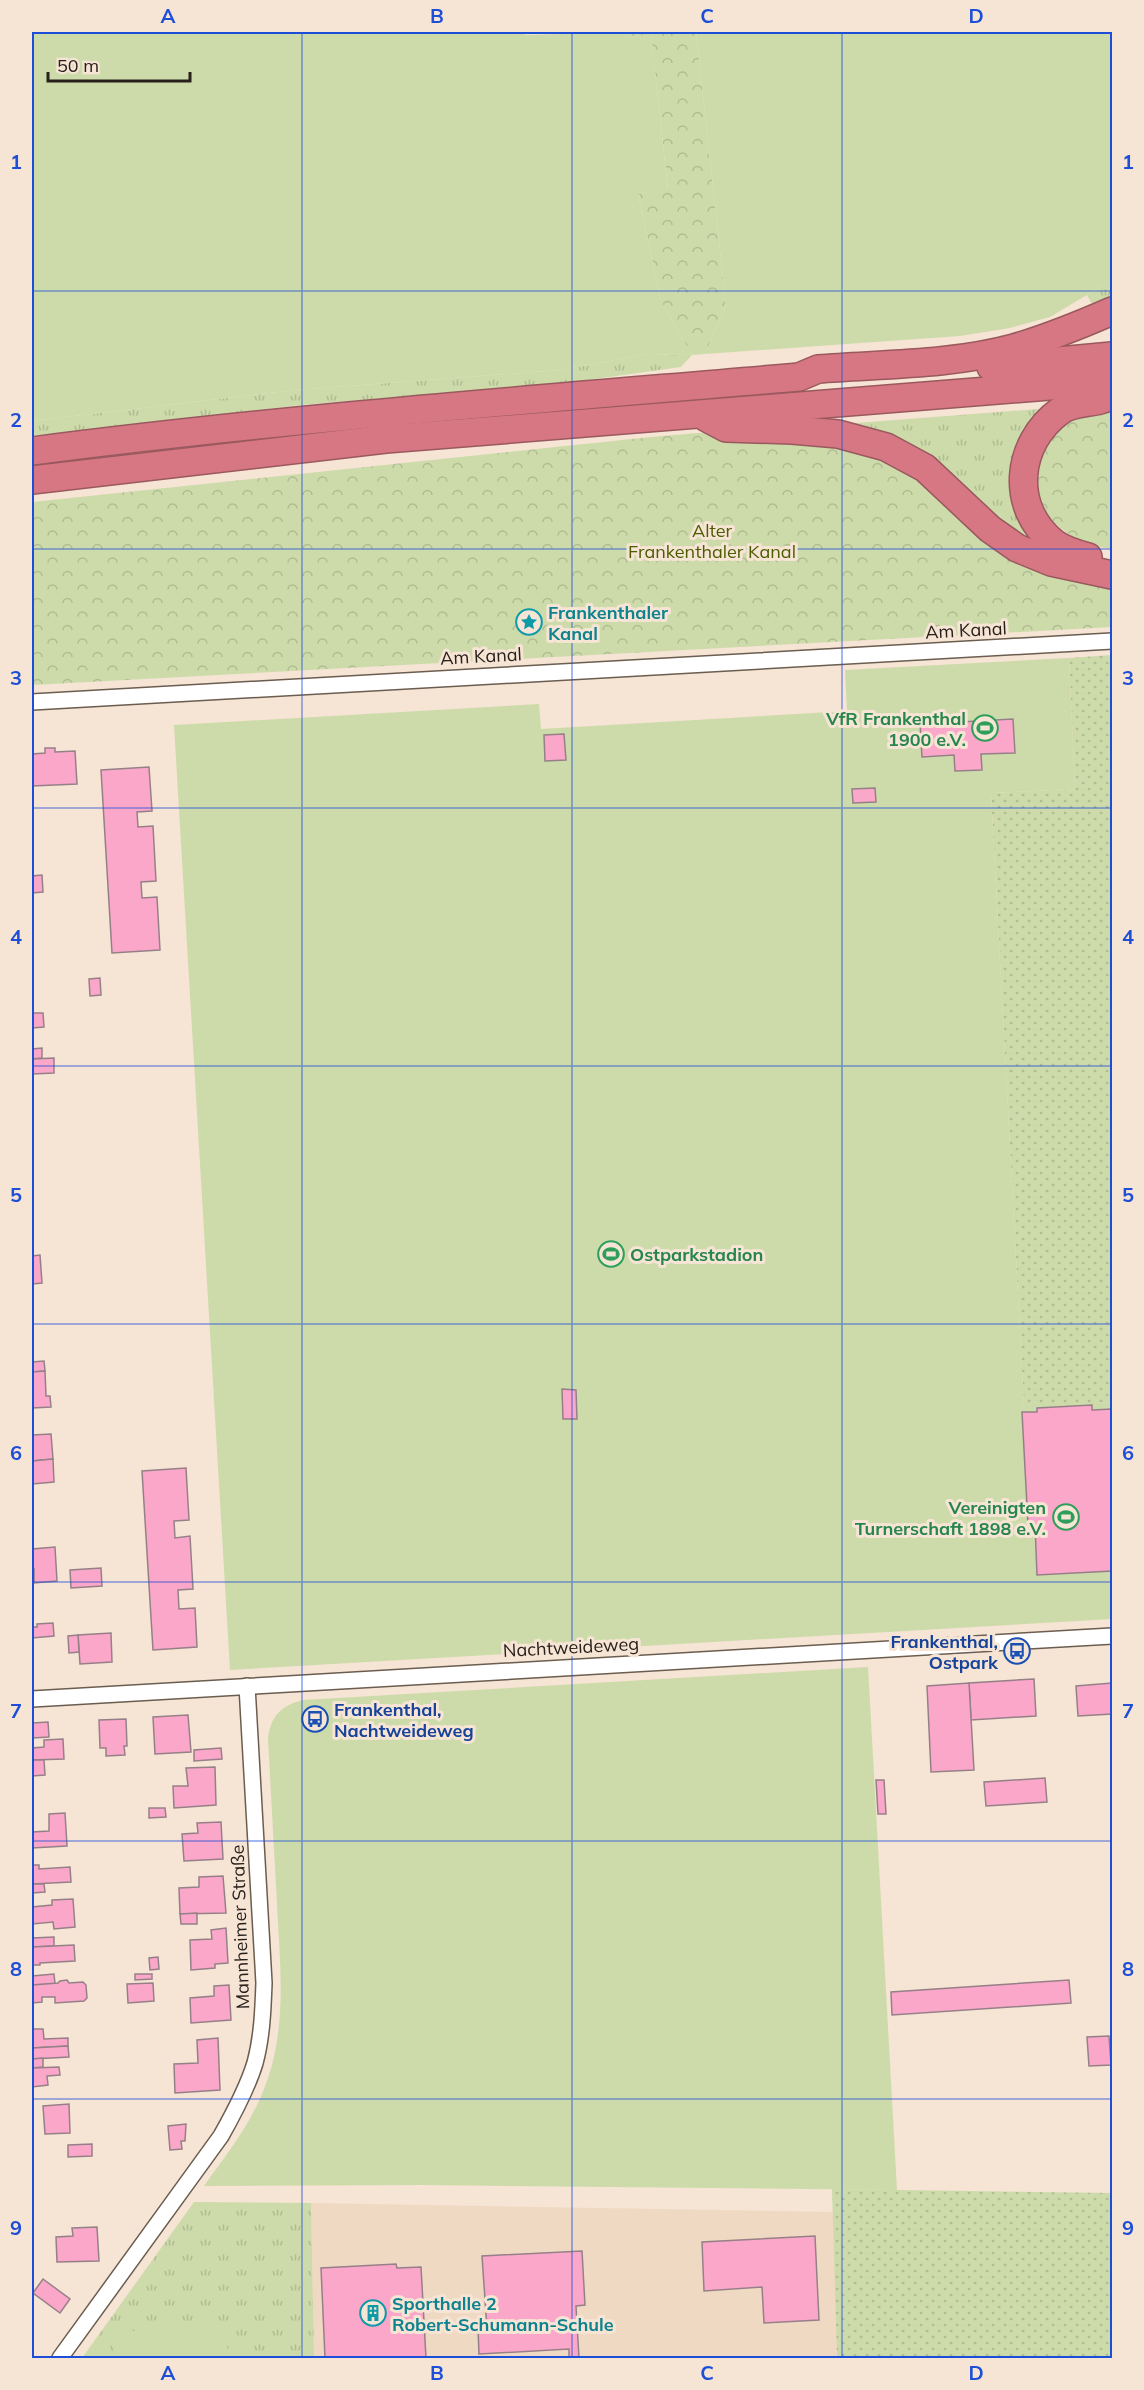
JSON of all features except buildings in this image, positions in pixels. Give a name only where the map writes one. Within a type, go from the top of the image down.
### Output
[{"type":"highway","points":[[799,377],[818,369],[953,359],[1012,348],[1067,331],[1113,311]]},
{"type":"highway","points":[[32,451],[411,409],[799,377],[820,382],[1113,356]]},
{"type":"highway","points":[[32,480],[386,439],[1113,381]]},
{"type":"highway","points":[[1113,395],[1062,410],[1039,430],[1027,455],[1023,482],[1026,504],[1038,528],[1055,544],[1086,557],[1113,561]]},
{"type":"highway","points":[[699,413],[726,428],[838,434],[886,447],[925,468],[990,529],[1017,548],[1051,562],[1113,575]]},
{"type":"street","name":"Am Kanal","points":[[32,702],[1113,641]]},
{"type":"street","name":"Nachtweideweg","points":[[32,1699],[1113,1636]]},
{"type":"street","name":"Mannheimer Straße","points":[[60,2358],[220,2136],[240,2101],[255,2063],[262,2024],[264,1983],[247,1686]]},
{"type":"shaded area","points":[[311,2203],[834,2212],[837,2358],[314,2358]]},
{"type":"green space","points":[[32,32],[517,32],[527,35],[628,32],[630,37],[651,34],[668,191],[638,194],[661,301],[692,355],[648,354],[560,370],[294,390],[32,421]]},
{"type":"green space","points":[[628,32],[696,32],[726,305],[705,354],[692,355],[661,301],[638,194],[668,190],[651,35],[629,37]]},
{"type":"green space","points":[[696,32],[1112,32],[1112,280],[1050,317],[1010,328],[960,336],[705,354],[726,305]]},
{"type":"green space","points":[[1112,280],[1112,297],[1093,306],[1087,295]]},
{"type":"green space","points":[[648,354],[692,355],[681,367],[566,383],[301,405],[32,436],[32,421],[294,390],[560,370]]},
{"type":"green space","points":[[1112,402],[1112,549],[1078,539],[1051,519],[1038,500],[1031,473],[1038,453],[1058,420]]},
{"type":"green space","points":[[1051,408],[1036,421],[1052,552],[1017,538],[830,425]]},
{"type":"green space","name":"Alter Frankenthaler Kanal","points":[[753,432],[889,456],[981,531],[1112,581],[1112,627],[32,685],[32,502],[651,437]]},
{"type":"green space","points":[[1112,655],[1112,1402],[1024,1407],[991,793],[1075,789],[1069,658]]},
{"type":"green space","name":"Ostparkstadion","points":[[1069,658],[1075,789],[991,793],[1024,1406],[1112,1402],[1112,1619],[230,1670],[174,725],[539,704],[541,729],[847,711],[845,670]]},
{"type":"green space","points":[[868,1667],[897,2190],[423,2185],[204,2186],[237,2139],[259,2102],[277,2044],[281,1974],[268,1739],[274,1718],[288,1705],[303,1700]]},
{"type":"green space","points":[[832,2189],[1112,2193],[1112,2358],[837,2358]]},
{"type":"green space","points":[[194,2202],[311,2203],[314,2358],[82,2358]]},
{"type":"green space","points":[[226,2326],[228,2358],[115,2358],[113,2332]]},
{"type":"place","name":"Frankenthaler Kanal","points":[[529,622]]},
{"type":"place","name":"VfR Frankenthal 1900 e.V.","points":[[985,728]]},
{"type":"place","name":"Ostparkstadion","points":[[611,1254]]},
{"type":"place","name":"Vereinigten Turnerschaft 1898 e.V.","points":[[1066,1517]]},
{"type":"place","name":"Frankenthal, Ostpark","points":[[1017,1651]]},
{"type":"place","name":"Frankenthal, Nachtweideweg","points":[[315,1719]]},
{"type":"place","name":"Sporthalle 2 Robert-Schumann-Schule","points":[[373,2313]]}]
